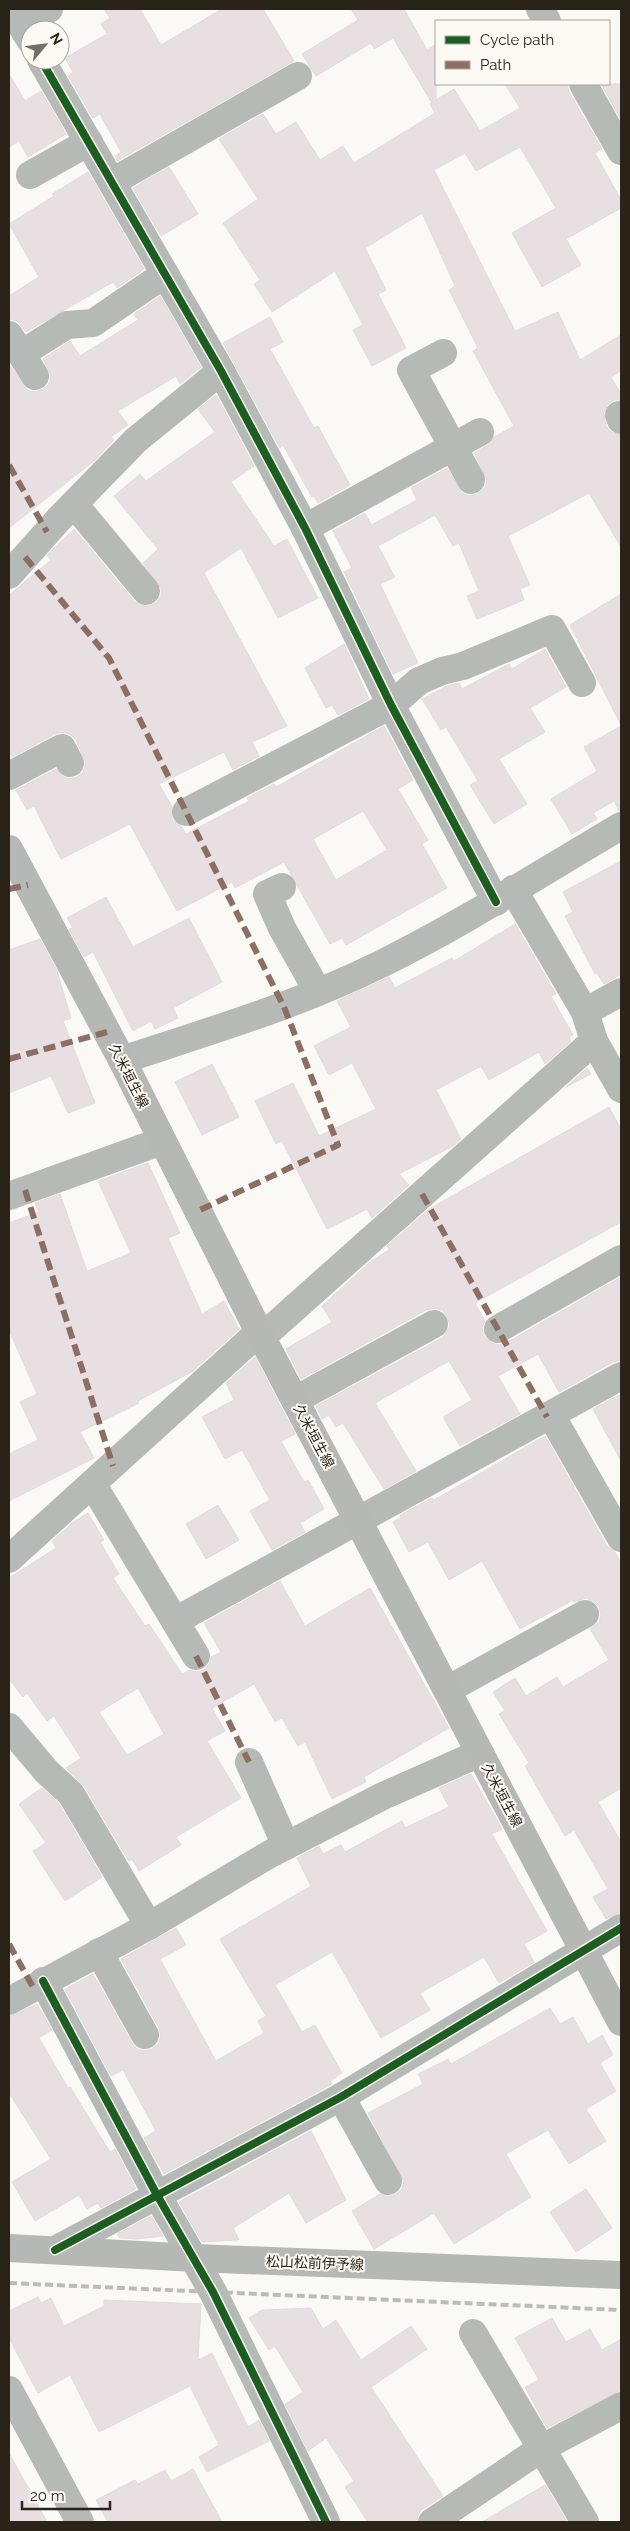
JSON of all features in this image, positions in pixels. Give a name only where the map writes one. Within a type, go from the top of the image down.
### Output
[{"type":"main road","name":"久米垣生線","points":[[9,849],[122,1060],[261,1335],[621,2022]]},
{"type":"main road","name":"松山松前伊予線","points":[[9,2248],[195,2258],[621,2275]]},
{"type":"street","points":[[30,20],[49,9]]},
{"type":"street","points":[[540,9],[546,20]]},
{"type":"street","points":[[47,70],[221,370],[305,528],[392,705],[504,896],[585,1012],[594,1041],[621,1089]]},
{"type":"street","points":[[112,182],[298,76]]},
{"type":"street","points":[[584,85],[621,150]]},
{"type":"street","points":[[30,175],[88,142]]},
{"type":"street","points":[[22,355],[67,325],[93,323],[165,274]]},
{"type":"street","points":[[443,353],[412,370],[471,480]]},
{"type":"street","points":[[9,575],[136,440],[221,370]]},
{"type":"street","points":[[305,528],[480,432]]},
{"type":"street","points":[[74,504],[146,591]]},
{"type":"street","points":[[186,812],[392,705],[418,681],[442,671],[463,666],[552,629],[582,683]]},
{"type":"street","points":[[9,776],[62,748],[70,763]]},
{"type":"street","points":[[122,1060],[284,1007],[380,964],[504,896],[621,826]]},
{"type":"street","points":[[282,887],[267,894],[282,928],[318,992]]},
{"type":"street","points":[[585,1012],[621,992]]},
{"type":"street","points":[[9,1559],[594,1041]]},
{"type":"street","points":[[9,1196],[162,1141]]},
{"type":"street","points":[[498,1329],[621,1259]]},
{"type":"street","points":[[296,1400],[434,1324]]},
{"type":"street","points":[[175,1621],[621,1376]]},
{"type":"street","points":[[551,1415],[621,1538]]},
{"type":"street","points":[[93,1485],[196,1656]]},
{"type":"street","points":[[447,1690],[585,1614]]},
{"type":"street","points":[[9,1727],[46,1772],[71,1794],[149,1926]]},
{"type":"street","points":[[9,2001],[149,1926],[286,1846],[383,1796],[480,1753]]},
{"type":"street","points":[[249,1762],[286,1846]]},
{"type":"street","points":[[55,2250],[341,2097],[621,1928]]},
{"type":"street","points":[[99,1952],[145,2035]]},
{"type":"street","points":[[44,1981],[157,2195],[214,2292],[326,2522]]},
{"type":"street","points":[[341,2097],[388,2181]]},
{"type":"street","points":[[473,2333],[585,2522]]},
{"type":"street","points":[[9,2390],[80,2522]]},
{"type":"street","points":[[432,2522],[542,2448],[621,2406]]},
{"type":"building","points":[[104,9],[140,9],[161,45],[222,9],[263,9],[294,61],[117,161],[115,156],[121,152],[100,114],[93,118],[68,76],[73,72],[70,67],[70,55],[107,34],[101,24],[110,18]]},
{"type":"building","points":[[351,9],[404,9],[427,50],[435,45],[436,100],[454,89],[480,131],[520,108],[506,85],[567,85],[569,92],[602,149],[595,153],[621,200],[621,208],[566,239],[581,265],[542,287],[512,233],[556,208],[520,147],[476,171],[465,153],[434,170],[515,331],[558,312],[580,360],[621,335],[621,371],[611,377],[621,394],[621,400],[614,400],[607,405],[604,413],[606,426],[611,432],[621,435],[621,547],[589,493],[508,536],[530,585],[520,589],[524,600],[477,619],[467,596],[479,591],[459,543],[453,546],[435,515],[378,546],[395,577],[380,584],[418,663],[393,674],[344,572],[352,568],[333,531],[365,513],[371,525],[417,500],[411,488],[447,468],[462,493],[470,496],[479,493],[485,488],[487,480],[474,453],[488,445],[494,437],[514,426],[473,351],[478,348],[449,290],[455,286],[422,213],[365,248],[386,290],[378,294],[406,348],[372,366],[353,330],[363,325],[335,271],[272,312],[254,284],[260,280],[223,223],[258,199],[219,139],[263,114],[276,134],[296,122],[320,160],[343,146],[354,163],[435,113],[430,104],[432,103],[393,38],[374,49],[371,43],[316,76],[302,54],[358,20]]},
{"type":"building","points":[[9,74],[25,101],[41,91],[66,134],[28,157],[19,141],[9,147]]},
{"type":"building","points":[[621,84],[621,120],[602,85]]},
{"type":"building","points":[[169,167],[198,214],[161,236],[133,188]]},
{"type":"building","points":[[88,172],[144,269],[117,288],[113,282],[26,332],[17,321],[9,319],[9,296],[39,277],[9,224]]},
{"type":"building","points":[[160,296],[201,367],[180,384],[176,376],[118,411],[128,425],[111,437],[114,440],[95,460],[9,528],[9,364],[27,390],[35,392],[43,389],[49,384],[51,376],[43,359],[70,341],[80,356],[138,320],[134,314]]},
{"type":"building","points":[[270,317],[283,342],[270,349],[314,428],[318,426],[350,485],[318,503],[314,496],[312,497],[283,445],[280,448],[223,343]]},
{"type":"building","points":[[216,395],[254,466],[231,482],[274,546],[287,539],[318,598],[278,618],[241,548],[204,573],[287,726],[252,742],[259,756],[233,770],[224,752],[159,784],[172,807],[172,820],[182,827],[186,834],[249,801],[247,798],[274,784],[276,787],[384,726],[413,780],[398,789],[428,840],[422,844],[447,888],[346,945],[342,938],[330,944],[284,862],[235,888],[232,882],[177,911],[130,824],[61,859],[34,806],[27,810],[16,790],[56,769],[62,776],[69,779],[77,777],[83,772],[86,763],[76,740],[71,735],[63,732],[55,734],[12,757],[9,751],[9,595],[51,560],[47,555],[74,529],[134,601],[140,605],[148,606],[156,603],[161,596],[161,588],[143,563],[158,549],[114,496],[140,474],[146,481],[215,432],[198,409]],"holes":[[[363,811],[387,850],[336,880],[313,839]]]},
{"type":"building","points":[[621,594],[621,725],[570,625]]},
{"type":"building","points":[[344,644],[369,699],[338,715],[332,705],[326,708],[305,668]]},
{"type":"building","points":[[545,649],[566,687],[530,708],[545,732],[499,759],[527,804],[494,824],[470,785],[478,781],[446,727],[441,730],[422,699],[447,686],[459,683],[462,689],[509,664],[512,669]]},
{"type":"building","points":[[621,726],[621,810],[619,811],[614,801],[593,813],[597,819],[572,834],[551,799],[597,771],[584,747]]},
{"type":"building","points":[[621,861],[621,974],[604,984],[597,973],[595,974],[565,916],[573,912],[563,892]]},
{"type":"building","points":[[106,897],[133,947],[189,918],[222,982],[173,1008],[178,1018],[155,1029],[151,1021],[133,1031],[93,952],[84,957],[69,929],[73,928],[67,918]]},
{"type":"building","points":[[515,924],[556,994],[551,996],[573,1035],[569,1037],[571,1041],[545,1064],[539,1052],[489,1080],[481,1066],[436,1090],[461,1139],[453,1146],[399,1174],[409,1185],[372,1218],[367,1209],[327,1229],[282,1141],[276,1144],[255,1101],[293,1083],[319,1136],[376,1109],[352,1063],[329,1075],[314,1046],[351,1027],[337,1001],[389,977],[395,988],[452,958],[454,961]]},
{"type":"building","points":[[40,939],[57,971],[71,1018],[63,1021],[95,1103],[68,1113],[51,1076],[9,1093],[9,950]]},
{"type":"building","points":[[212,1064],[239,1117],[202,1135],[175,1082]]},
{"type":"building","points":[[587,1068],[591,1074],[566,1087]]},
{"type":"building","points":[[609,1107],[621,1129],[621,1222],[475,1303],[485,1321],[482,1328],[484,1336],[490,1342],[498,1345],[506,1343],[621,1277],[621,1360],[613,1362],[559,1392],[538,1354],[498,1376],[520,1414],[460,1446],[443,1417],[472,1400],[449,1361],[375,1403],[416,1471],[384,1489],[343,1423],[336,1427],[329,1415],[322,1419],[316,1406],[442,1338],[450,1325],[447,1316],[442,1310],[435,1308],[426,1310],[301,1379],[286,1349],[332,1322],[322,1306],[371,1261],[389,1250],[387,1246],[429,1209]]},
{"type":"building","points":[[148,1163],[180,1233],[168,1238],[202,1314],[224,1301],[239,1329],[193,1371],[138,1401],[139,1403],[80,1432],[94,1458],[9,1501],[9,1454],[38,1440],[20,1402],[37,1394],[9,1330],[9,1223],[39,1212],[35,1203],[60,1194],[87,1271],[131,1253],[98,1181]]},
{"type":"building","points":[[255,1357],[295,1434],[281,1441],[304,1482],[308,1480],[324,1509],[300,1523],[305,1532],[272,1550],[250,1511],[270,1500],[242,1450],[225,1459],[202,1417],[234,1400],[226,1383]]},
{"type":"building","points":[[621,1394],[621,1461],[593,1409]]},
{"type":"building","points":[[545,1436],[607,1546],[615,1552],[621,1563],[621,1788],[598,1802],[621,1842],[621,1912],[606,1919],[593,1897],[608,1889],[574,1830],[565,1836],[525,1766],[529,1763],[499,1714],[505,1711],[493,1692],[515,1678],[526,1696],[557,1677],[563,1687],[609,1660],[590,1629],[599,1622],[601,1615],[599,1607],[593,1601],[586,1598],[574,1602],[573,1600],[520,1629],[482,1561],[449,1580],[428,1542],[409,1552],[393,1522],[401,1518],[400,1515],[432,1498],[434,1500]]},
{"type":"building","points":[[218,1505],[239,1540],[206,1559],[186,1524]]},
{"type":"building","points":[[88,1513],[104,1540],[100,1542],[119,1574],[113,1578],[145,1626],[149,1624],[182,1674],[189,1670],[197,1672],[204,1670],[209,1664],[211,1657],[221,1652],[204,1623],[280,1581],[305,1626],[370,1588],[449,1728],[364,1777],[366,1782],[332,1799],[305,1742],[298,1746],[282,1718],[275,1722],[254,1684],[212,1708],[225,1731],[207,1741],[241,1798],[176,1837],[181,1845],[139,1871],[132,1859],[129,1861],[84,1786],[66,1768],[81,1758],[54,1716],[47,1721],[27,1693],[23,1697],[9,1679],[9,1578],[56,1548],[52,1541],[72,1523]],"holes":[[[138,1688],[164,1734],[127,1755],[99,1712]]]},
{"type":"building","points":[[471,1774],[502,1829],[492,1834],[547,1931],[524,1944],[534,1962],[499,1983],[484,1957],[420,1993],[430,2010],[381,2038],[332,1952],[275,1985],[302,2032],[315,2025],[342,2073],[330,2081],[332,2084],[164,2174],[144,2138],[156,2131],[123,2070],[111,2076],[65,1989],[93,1974],[132,2043],[137,2049],[144,2051],[152,2049],[159,2043],[161,2036],[159,2028],[121,1959],[176,1928],[186,1945],[160,1959],[216,2061],[264,2033],[258,2021],[266,2016],[220,1939],[311,1886],[297,1858],[319,1846],[323,1854],[341,1845],[345,1852],[402,1821],[405,1828],[449,1807],[439,1788]]},
{"type":"building","points":[[42,1788],[59,1804],[102,1877],[65,1901],[33,1851],[46,1843],[19,1804]]},
{"type":"building","points":[[37,2004],[52,2030],[39,2038],[68,2088],[70,2087],[110,2152],[115,2149],[136,2189],[101,2208],[98,2203],[87,2209],[79,2195],[35,2221],[12,2182],[51,2159],[9,2093],[9,2017]]},
{"type":"building","points":[[550,2008],[560,2024],[573,2017],[588,2044],[602,2035],[613,2055],[600,2063],[616,2091],[586,2109],[606,2141],[569,2164],[548,2130],[506,2154],[531,2197],[454,2244],[434,2213],[374,2249],[352,2211],[380,2194],[388,2197],[396,2194],[402,2189],[404,2181],[368,2113],[423,2084],[418,2074],[448,2059],[451,2064]]},
{"type":"building","points":[[311,2131],[346,2200],[306,2223],[289,2193],[233,2228],[239,2240],[202,2242],[179,2202]]},
{"type":"building","points":[[586,2189],[612,2228],[576,2252],[550,2212]]},
{"type":"building","points":[[151,2216],[163,2236],[136,2239],[120,2238],[117,2234]]},
{"type":"building","points":[[38,2297],[41,2303],[51,2298],[64,2326],[104,2306],[104,2300],[201,2304],[198,2360],[212,2353],[248,2427],[259,2420],[269,2441],[207,2472],[199,2457],[219,2445],[190,2386],[99,2432],[70,2375],[38,2393],[9,2338],[9,2311]]},
{"type":"building","points":[[311,2308],[323,2329],[336,2320],[361,2360],[411,2326],[427,2349],[371,2387],[443,2496],[423,2509],[418,2515],[417,2522],[368,2522],[345,2487],[354,2481],[326,2438],[308,2451],[285,2404],[303,2392],[275,2346],[269,2350],[249,2318],[262,2310]]},
{"type":"building","points":[[552,2318],[566,2342],[590,2329],[602,2350],[621,2339],[621,2390],[547,2428],[525,2387],[539,2380],[515,2338]]},
{"type":"building","points":[[9,2453],[47,2522],[9,2522]]},
{"type":"building","points":[[193,2469],[222,2522],[108,2522],[96,2500],[135,2480],[138,2484],[165,2470],[171,2481]]},
{"type":"building","points":[[545,2485],[567,2522],[482,2522]]},
{"type":"railway","points":[[9,2283],[621,2310]]},
{"type":"marked path","points":[[9,465],[47,532]]},
{"type":"marked path","points":[[25,557],[109,658],[284,1007],[338,1145],[198,1211]]},
{"type":"marked path","points":[[9,889],[28,885]]},
{"type":"marked path","points":[[9,1059],[107,1032]]},
{"type":"marked path","points":[[25,1190],[113,1466]]},
{"type":"marked path","points":[[422,1194],[547,1417]]},
{"type":"marked path","points":[[196,1656],[249,1762]]},
{"type":"marked path","points":[[9,1944],[33,1987]]},
{"type":"cycle path","points":[[47,70],[221,371],[305,528],[391,705],[496,902]]},
{"type":"cycle path","points":[[55,2250],[341,2097],[621,1928]]},
{"type":"cycle path","points":[[43,1981],[157,2195],[213,2292],[326,2522]]}]
